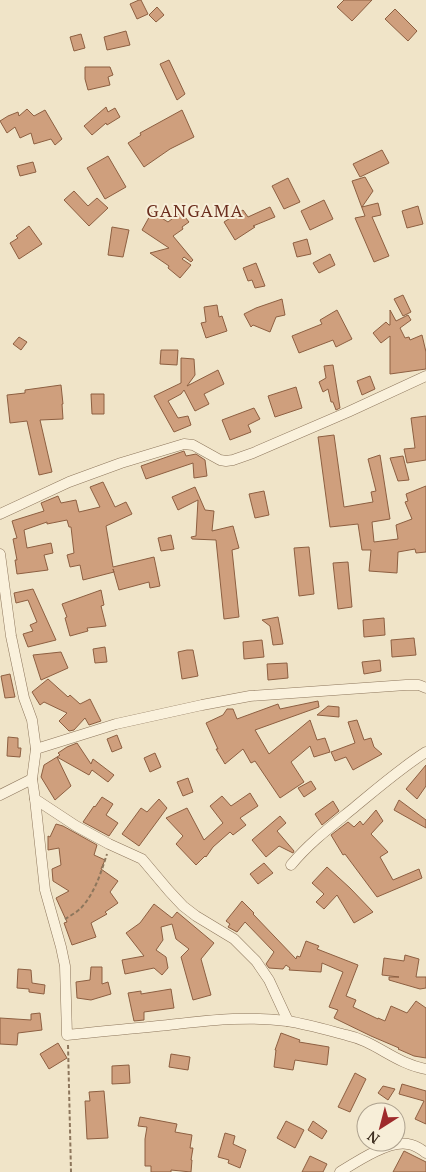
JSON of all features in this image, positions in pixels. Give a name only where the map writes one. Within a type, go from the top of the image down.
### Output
[{"type":"street","points":[[0,514],[69,482],[121,463],[184,444],[193,445],[220,460],[233,460],[348,412],[426,376]]},
{"type":"street","points":[[0,554],[11,636],[24,698],[32,720],[36,749],[32,780],[45,890],[56,926],[64,966],[67,1035],[214,1020],[248,1018],[288,1021],[354,1036],[400,1062],[426,1069]]},
{"type":"street","points":[[36,749],[116,724],[250,696],[406,684],[419,685],[426,688]]},
{"type":"street","points":[[291,865],[310,844],[332,825],[390,778],[426,752]]},
{"type":"street","points":[[0,795],[32,780]]},
{"type":"street","points":[[35,799],[76,826],[142,859],[183,906],[234,939],[256,961],[268,980],[288,1021]]},
{"type":"street","points":[[340,1172],[358,1160],[392,1144],[410,1144],[426,1153]]},
{"type":"path","points":[[56,926],[82,907],[93,890],[100,875],[109,844]]},
{"type":"path","points":[[67,1035],[71,1172]]},
{"type":"building","points":[[141,0],[148,14],[137,19],[130,4]]},
{"type":"building","points":[[344,0],[372,0],[352,21],[337,7]]},
{"type":"building","points":[[157,7],[164,15],[156,22],[149,15]]},
{"type":"building","points":[[395,9],[417,31],[408,41],[385,19]]},
{"type":"building","points":[[126,31],[130,45],[107,50],[104,37]]},
{"type":"building","points":[[81,34],[85,48],[74,51],[70,37]]},
{"type":"building","points":[[169,60],[185,94],[177,100],[160,64]]},
{"type":"building","points":[[85,67],[110,67],[113,75],[108,77],[110,85],[88,90],[85,79]]},
{"type":"building","points":[[106,107],[108,112],[115,108],[120,117],[107,125],[106,123],[92,135],[84,126]]},
{"type":"building","points":[[27,109],[34,116],[45,110],[62,139],[55,145],[51,139],[34,144],[31,133],[20,138],[15,127],[7,133],[0,121],[18,112],[19,116]]},
{"type":"building","points":[[182,110],[194,137],[170,149],[144,167],[128,143],[141,135],[140,133]]},
{"type":"building","points":[[382,150],[389,163],[360,177],[353,164]]},
{"type":"building","points":[[108,156],[126,187],[105,199],[87,168]]},
{"type":"building","points":[[33,162],[36,172],[20,176],[17,166]]},
{"type":"building","points":[[365,177],[373,191],[362,207],[378,203],[381,215],[372,217],[389,256],[374,262],[355,218],[365,216],[352,181]]},
{"type":"building","points":[[288,178],[300,202],[284,209],[272,186]]},
{"type":"building","points":[[74,191],[88,206],[97,198],[108,208],[89,226],[64,200]]},
{"type":"building","points":[[324,200],[333,219],[310,230],[301,211]]},
{"type":"building","points":[[418,206],[423,224],[407,228],[402,211]]},
{"type":"building","points":[[270,207],[275,217],[253,226],[255,227],[235,240],[224,222],[243,210],[248,217]]},
{"type":"building","points":[[152,212],[168,222],[181,212],[189,222],[173,236],[193,260],[191,262],[184,257],[182,259],[191,265],[180,278],[168,268],[169,266],[150,253],[169,248],[142,230]]},
{"type":"building","points":[[29,226],[42,244],[19,259],[10,243],[18,238],[16,236]]},
{"type":"building","points":[[112,227],[129,230],[123,257],[108,255]]},
{"type":"building","points":[[307,239],[311,254],[297,257],[293,243]]},
{"type":"building","points":[[330,254],[335,265],[319,273],[313,263]]},
{"type":"building","points":[[256,263],[265,286],[255,288],[252,280],[248,281],[243,268]]},
{"type":"building","points":[[403,295],[411,312],[403,316],[394,299]]},
{"type":"building","points":[[282,299],[285,315],[276,317],[270,332],[253,325],[251,327],[244,314]]},
{"type":"building","points":[[217,305],[219,317],[222,316],[227,331],[206,338],[201,323],[206,322],[204,307]]},
{"type":"building","points":[[337,310],[352,339],[336,347],[333,340],[299,353],[292,336],[322,324],[320,320]]},
{"type":"building","points":[[390,310],[396,321],[408,315],[411,320],[400,328],[405,338],[409,337],[410,340],[422,335],[426,352],[426,369],[390,374],[390,336],[381,343],[373,333],[386,322],[390,325]]},
{"type":"building","points":[[19,337],[27,342],[21,350],[13,344]]},
{"type":"building","points":[[161,350],[178,350],[177,365],[160,364]]},
{"type":"building","points":[[181,358],[194,359],[195,375],[187,386],[218,370],[224,384],[204,394],[209,404],[195,411],[184,390],[181,394],[168,401],[178,418],[188,416],[191,425],[174,432],[154,396],[181,383]]},
{"type":"building","points":[[333,365],[340,408],[336,410],[333,402],[331,402],[328,389],[323,392],[319,382],[326,378],[324,366]]},
{"type":"building","points":[[370,376],[375,389],[362,395],[357,381]]},
{"type":"building","points":[[61,385],[63,419],[40,420],[52,472],[39,475],[27,421],[10,423],[7,395],[25,393],[25,390]]},
{"type":"building","points":[[296,387],[302,408],[275,417],[268,396]]},
{"type":"building","points":[[91,394],[104,394],[104,414],[92,414]]},
{"type":"building","points":[[254,408],[260,419],[248,425],[251,432],[230,440],[222,420]]},
{"type":"building","points":[[426,416],[426,460],[407,463],[404,449],[415,448],[411,418]]},
{"type":"building","points":[[334,435],[344,507],[373,502],[371,492],[376,491],[368,459],[380,455],[390,519],[372,522],[374,542],[398,539],[396,525],[412,519],[405,502],[408,501],[406,494],[426,486],[426,552],[416,553],[415,549],[398,552],[397,573],[369,571],[371,550],[362,550],[358,524],[330,527],[318,437]]},
{"type":"building","points":[[184,451],[186,456],[196,454],[205,460],[207,476],[194,478],[193,463],[146,479],[141,466]]},
{"type":"building","points":[[403,456],[409,480],[398,481],[390,458]]},
{"type":"building","points":[[103,482],[115,507],[126,502],[132,514],[106,526],[113,567],[154,557],[160,586],[150,588],[149,582],[119,590],[114,572],[83,580],[80,565],[70,567],[67,555],[74,553],[71,527],[69,527],[67,520],[47,524],[47,522],[24,530],[27,548],[51,543],[53,553],[44,555],[48,570],[17,574],[15,560],[17,560],[13,539],[17,538],[12,521],[44,511],[41,503],[58,496],[61,503],[76,500],[79,512],[100,507],[90,487]]},
{"type":"building","points":[[195,487],[205,510],[214,511],[212,531],[233,526],[239,548],[232,550],[239,617],[224,619],[216,540],[192,539],[191,537],[196,536],[198,500],[178,510],[172,497]]},
{"type":"building","points":[[264,491],[269,515],[255,518],[249,494]]},
{"type":"building","points":[[171,535],[174,549],[161,551],[158,538]]},
{"type":"building","points":[[309,547],[314,594],[299,596],[294,548]]},
{"type":"building","points":[[348,562],[352,607],[338,609],[333,563]]},
{"type":"building","points":[[33,589],[56,640],[28,647],[23,634],[33,631],[30,625],[37,622],[28,600],[16,603],[14,593]]},
{"type":"building","points":[[101,590],[104,605],[101,606],[106,626],[87,628],[88,631],[70,636],[65,618],[67,617],[62,604]]},
{"type":"building","points":[[278,617],[283,644],[273,645],[270,626],[262,620]]},
{"type":"building","points":[[384,618],[385,635],[364,637],[363,620]]},
{"type":"building","points":[[414,638],[416,655],[392,657],[391,640]]},
{"type":"building","points":[[262,640],[264,657],[244,659],[243,642]]},
{"type":"building","points":[[105,647],[107,662],[95,663],[93,649]]},
{"type":"building","points":[[193,650],[198,676],[182,679],[178,652]]},
{"type":"building","points":[[61,652],[68,668],[41,680],[33,655]]},
{"type":"building","points":[[380,660],[381,671],[364,674],[362,662]]},
{"type":"building","points":[[287,663],[288,678],[268,680],[267,664]]},
{"type":"building","points":[[10,674],[15,697],[5,698],[1,676]]},
{"type":"building","points":[[48,679],[68,697],[70,695],[80,704],[90,699],[101,721],[89,725],[85,718],[74,730],[69,731],[59,721],[67,713],[44,702],[40,705],[32,692]]},
{"type":"building","points":[[318,701],[319,707],[255,730],[269,754],[310,720],[317,740],[325,738],[330,752],[314,757],[310,746],[291,762],[304,782],[280,798],[255,761],[251,763],[243,749],[225,764],[216,749],[218,749],[206,723],[223,715],[227,709],[233,709],[237,719],[278,704],[280,709]]},
{"type":"building","points":[[328,706],[339,707],[339,717],[317,715]]},
{"type":"building","points":[[357,720],[364,740],[371,738],[374,747],[382,754],[353,770],[346,757],[335,761],[331,752],[355,743],[348,722]]},
{"type":"building","points":[[117,735],[122,748],[112,752],[107,739]]},
{"type":"building","points":[[8,737],[18,738],[18,748],[21,748],[20,757],[7,756]]},
{"type":"building","points":[[77,743],[91,764],[93,759],[114,775],[108,782],[92,770],[89,775],[57,757],[60,755],[58,753]]},
{"type":"building","points":[[155,753],[161,767],[150,772],[144,758]]},
{"type":"building","points":[[57,757],[71,786],[55,800],[41,777],[44,765]]},
{"type":"building","points":[[426,765],[426,786],[417,799],[406,789]]},
{"type":"building","points":[[188,778],[193,792],[183,796],[177,782]]},
{"type":"building","points":[[311,781],[316,789],[304,797],[298,788]]},
{"type":"building","points":[[250,793],[258,806],[240,818],[246,825],[233,835],[230,832],[196,865],[176,844],[183,836],[166,818],[187,808],[204,840],[223,823],[210,806],[222,796],[231,806]]},
{"type":"building","points":[[102,797],[113,804],[106,815],[118,823],[109,836],[83,822]]},
{"type":"building","points":[[159,799],[167,808],[139,846],[122,834],[141,808],[147,812]]},
{"type":"building","points":[[399,800],[426,820],[426,828],[394,810]]},
{"type":"building","points":[[333,801],[339,811],[322,825],[315,814]]},
{"type":"building","points":[[376,810],[383,821],[371,834],[388,852],[380,857],[393,880],[419,869],[422,878],[377,897],[345,854],[343,855],[331,835],[348,822],[354,827],[360,821],[363,825]]},
{"type":"building","points":[[280,816],[286,823],[277,831],[294,851],[293,853],[279,846],[266,857],[252,840]]},
{"type":"building","points":[[56,824],[97,845],[94,855],[105,860],[101,869],[118,881],[110,892],[118,903],[105,912],[107,914],[91,923],[96,937],[72,945],[64,923],[67,922],[56,898],[69,891],[53,881],[52,869],[61,865],[59,848],[48,850],[48,836],[50,837]]},
{"type":"building","points":[[264,863],[273,873],[258,884],[250,874]]},
{"type":"building","points":[[327,867],[373,912],[354,923],[337,895],[324,909],[316,902],[324,894],[312,883]]},
{"type":"building","points":[[242,901],[296,959],[297,956],[300,957],[306,941],[319,946],[317,949],[358,965],[346,996],[356,1000],[353,1007],[385,1021],[391,1006],[407,1013],[416,1001],[426,1008],[426,1058],[414,1056],[334,1018],[338,1010],[329,1007],[343,972],[322,963],[321,972],[289,970],[290,968],[286,965],[283,969],[269,968],[266,964],[274,952],[245,922],[237,932],[228,927],[230,924],[226,921]]},
{"type":"building","points":[[154,904],[172,918],[177,912],[214,943],[201,959],[211,995],[193,1000],[181,957],[189,949],[176,939],[172,924],[161,927],[163,940],[156,950],[166,957],[168,968],[162,975],[154,968],[125,974],[122,960],[144,956],[126,933],[140,923]]},
{"type":"building","points":[[405,955],[419,959],[416,977],[426,977],[426,988],[420,989],[389,980],[389,977],[399,977],[382,975],[384,958],[404,961]]},
{"type":"building","points":[[91,967],[102,967],[102,984],[108,982],[111,994],[91,1000],[77,998],[76,982],[90,980]]},
{"type":"building","points":[[18,969],[31,970],[32,983],[45,985],[44,994],[29,992],[29,989],[17,988]]},
{"type":"building","points":[[171,989],[174,1008],[144,1012],[144,1020],[134,1021],[128,993],[141,991],[141,994]]},
{"type":"building","points":[[40,1013],[42,1030],[18,1033],[17,1045],[0,1044],[0,1018],[31,1020],[31,1014]]},
{"type":"building","points":[[281,1033],[300,1040],[299,1042],[329,1047],[327,1065],[295,1060],[293,1070],[274,1067],[275,1050]]},
{"type":"building","points":[[58,1043],[67,1058],[49,1069],[40,1054]]},
{"type":"building","points":[[171,1054],[190,1057],[188,1070],[169,1067]]},
{"type":"building","points":[[129,1065],[130,1083],[112,1084],[112,1066]]},
{"type":"building","points":[[355,1073],[366,1079],[350,1112],[338,1107]]},
{"type":"building","points":[[402,1084],[426,1091],[426,1124],[415,1119],[424,1101],[399,1094]]},
{"type":"building","points":[[383,1086],[395,1089],[388,1100],[378,1093]]},
{"type":"building","points":[[104,1091],[108,1138],[87,1139],[85,1101],[90,1101],[89,1092]]},
{"type":"building","points":[[140,1117],[177,1124],[175,1132],[192,1135],[190,1148],[193,1148],[191,1172],[171,1170],[171,1172],[151,1172],[151,1166],[145,1166],[147,1127],[138,1126]]},
{"type":"building","points":[[286,1121],[304,1130],[295,1148],[277,1138]]},
{"type":"building","points":[[313,1121],[327,1131],[322,1139],[308,1130]]},
{"type":"building","points":[[225,1133],[235,1136],[233,1144],[246,1150],[240,1168],[228,1163],[229,1160],[218,1157]]},
{"type":"building","points":[[403,1152],[426,1162],[426,1172],[393,1172]]},
{"type":"building","points":[[310,1156],[327,1164],[323,1172],[302,1172]]},
{"type":"district","name":"GANGAMA","points":[[195,211]]}]
